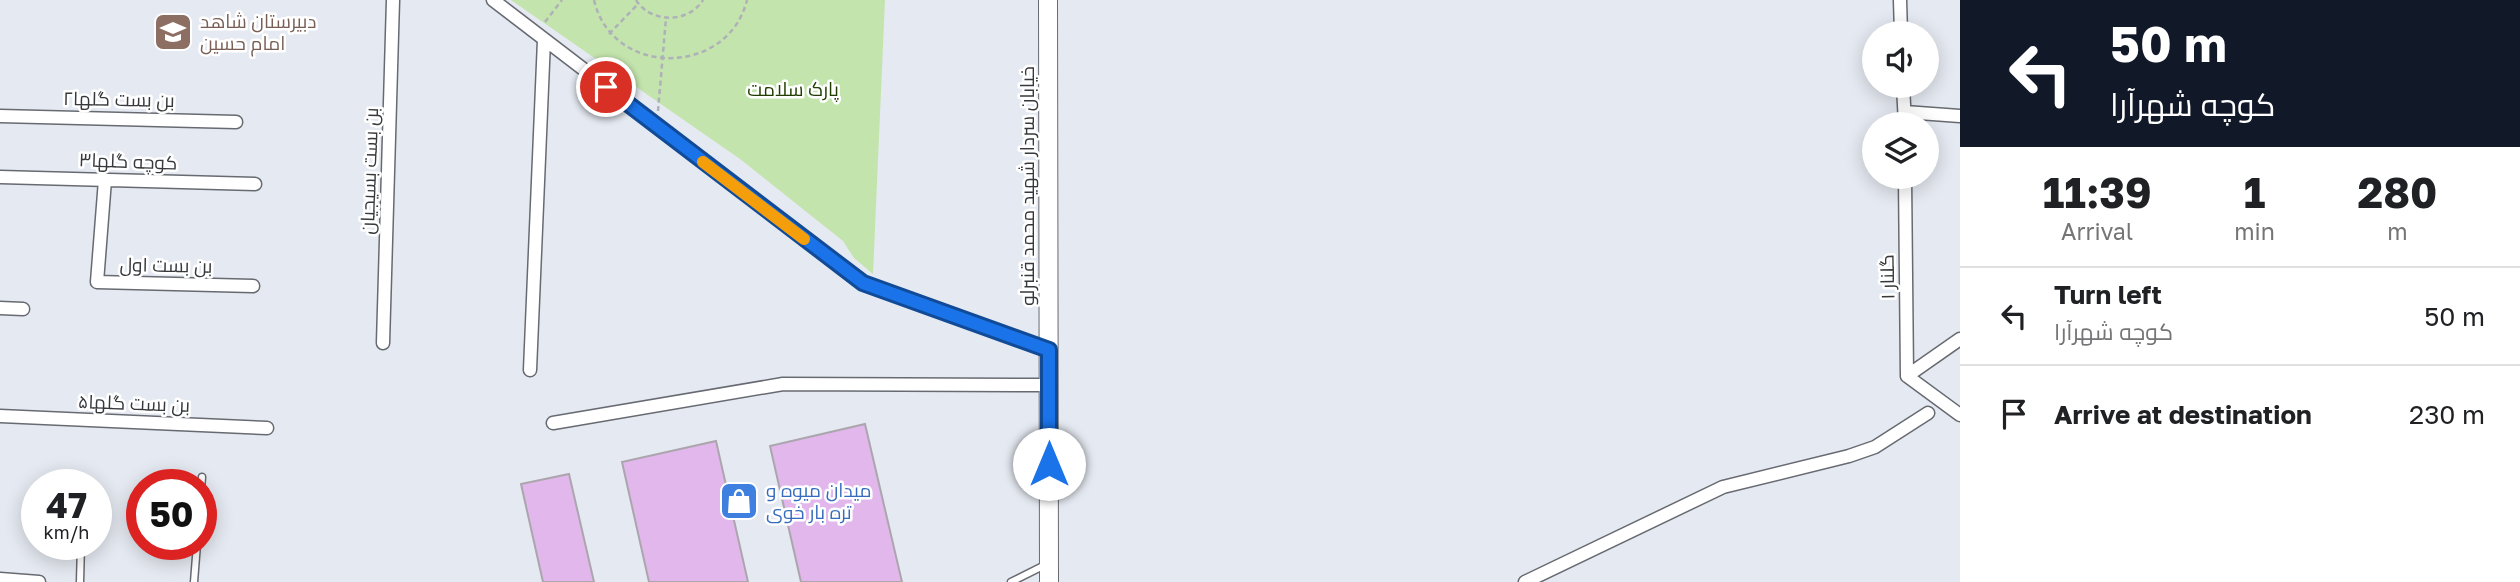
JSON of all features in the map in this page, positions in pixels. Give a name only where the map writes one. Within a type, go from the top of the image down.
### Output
[{"type":"main road","name":"خیابان سردار شهید محمد قنبرلو","points":[[1048,0],[1049,582]]},
{"type":"street","name":"بن بست بسیجیان","points":[[383,343],[393,0]]},
{"type":"street","points":[[493,0],[863,283],[1049,350]]},
{"type":"street","points":[[1899,0],[1900,21]]},
{"type":"street","points":[[530,370],[540,37]]},
{"type":"street","name":"بن بست گلها۲","points":[[0,116],[236,122]]},
{"type":"street","points":[[1939,117],[1960,116]]},
{"type":"street","name":"کوچه گلها۳","points":[[0,177],[255,184]]},
{"type":"street","name":"بن بست اول","points":[[105,180],[97,282],[253,286]]},
{"type":"street","name":"۱ گلنار","points":[[1905,189],[1907,376]]},
{"type":"street","points":[[0,308],[23,309]]},
{"type":"street","points":[[1960,339],[1907,376],[1960,415]]},
{"type":"street","points":[[553,423],[783,384],[1049,385]]},
{"type":"street","points":[[1525,582],[1723,487],[1875,447],[1928,413]]},
{"type":"street","name":"بن بست گلها۵","points":[[0,416],[267,428]]},
{"type":"street","points":[[0,579],[39,582]]},
{"type":"lane","points":[[80,582],[81,560]]},
{"type":"lane","points":[[194,582],[196,560]]},
{"type":"lane","points":[[1011,582],[1049,563]]},
{"type":"path","points":[[540,37],[562,0]]},
{"type":"path","points":[[594,0],[599,19],[609,34],[635,51],[663,58],[692,56],[719,43],[730,34],[747,0]]},
{"type":"path","points":[[609,34],[637,2],[651,13],[666,18],[683,17],[698,9],[704,0]]},
{"type":"path","points":[[657,125],[666,18]]},
{"type":"green space","name":"پارک سلامت","points":[[511,0],[885,0],[873,274],[854,258],[843,241],[740,159]]},
{"type":"building","points":[[865,424],[902,582],[801,582],[770,446]]},
{"type":"building","points":[[716,441],[748,582],[649,582],[622,462]]},
{"type":"building","points":[[569,474],[594,582],[543,582],[521,484]]},
{"type":"slow traffic","points":[[703,162],[804,239]]},
{"type":"place","name":"دبیرستان شاهد امام حسین","points":[[173,32]]},
{"type":"place","name":"میدان میوه و تره بار خوی","points":[[739,501]]},
{"type":"route","points":[[606,87],[863,283],[1049,350],[1049,464]]}]
